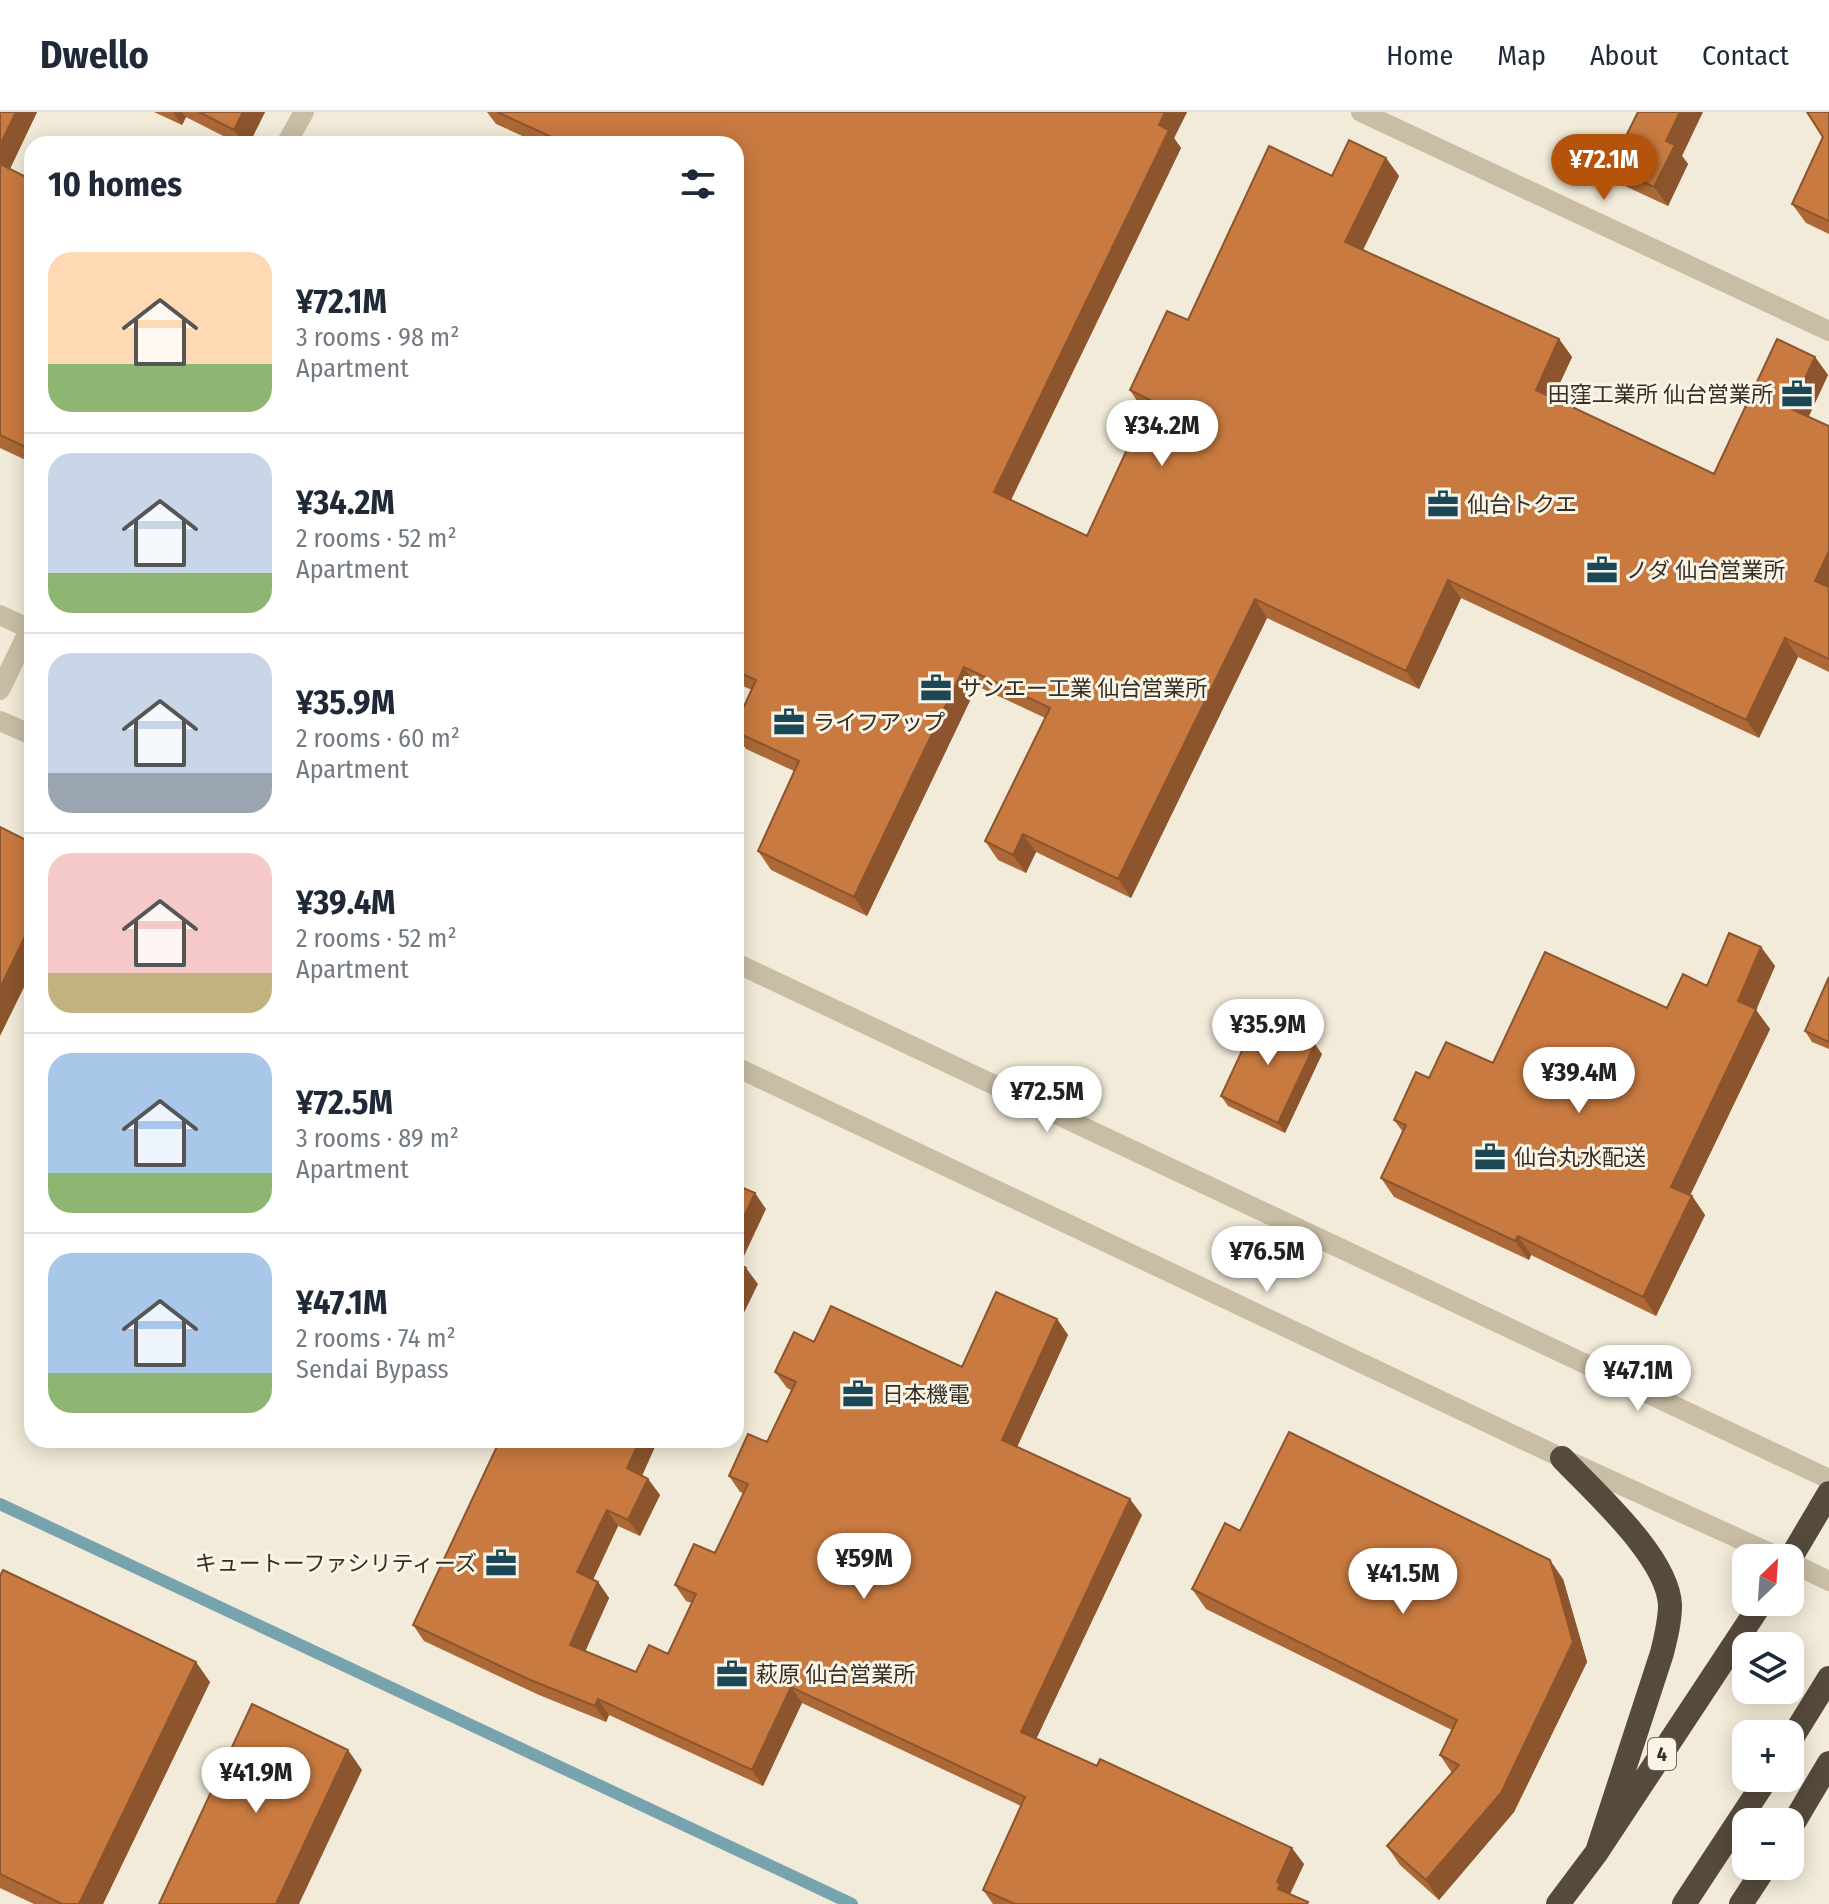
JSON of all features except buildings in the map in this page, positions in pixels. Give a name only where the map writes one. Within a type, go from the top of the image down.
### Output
[{"type":"highway","points":[[1562,1458],[1631,1530],[1649,1554],[1665,1584],[1670,1602],[1662,1653],[1597,1852]]},
{"type":"highway","points":[[1800,1544],[1829,1493]]},
{"type":"highway","name":"4","points":[[1558,1904],[1597,1852],[1753,1616]]},
{"type":"highway","points":[[1803,1720],[1829,1678]]},
{"type":"highway","points":[[1802,1808],[1829,1763]]},
{"type":"highway","points":[[1684,1904],[1758,1792]]},
{"type":"highway","points":[[1741,1904],[1757,1880]]},
{"type":"street","points":[[290,136],[304,112]]},
{"type":"street","points":[[1361,112],[1829,331]]},
{"type":"street","points":[[0,615],[24,625]]},
{"type":"street","points":[[0,690],[24,642]]},
{"type":"street","points":[[0,721],[24,732]]},
{"type":"street","points":[[744,967],[1829,1479]]},
{"type":"street","points":[[744,1071],[1750,1544]]},
{"type":"street","points":[[1804,1568],[1829,1581]]},
{"type":"waterway","points":[[0,1504],[852,1904]]},
{"type":"place","name":"田窪工業所 仙台営業所","points":[[1797,394]]},
{"type":"place","name":"仙台トクエ","points":[[1443,504]]},
{"type":"place","name":"ノダ 仙台営業所","points":[[1602,570]]},
{"type":"place","name":"サンエー工業 仙台営業所","points":[[936,688]]},
{"type":"place","name":"ライフアップ","points":[[789,722]]},
{"type":"place","name":"仙台丸水配送","points":[[1490,1157]]},
{"type":"place","name":"日本機電","points":[[858,1394]]},
{"type":"place","name":"キュートーファシリティーズ","points":[[501,1563]]},
{"type":"place","name":"萩原 仙台営業所","points":[[732,1674]]}]
